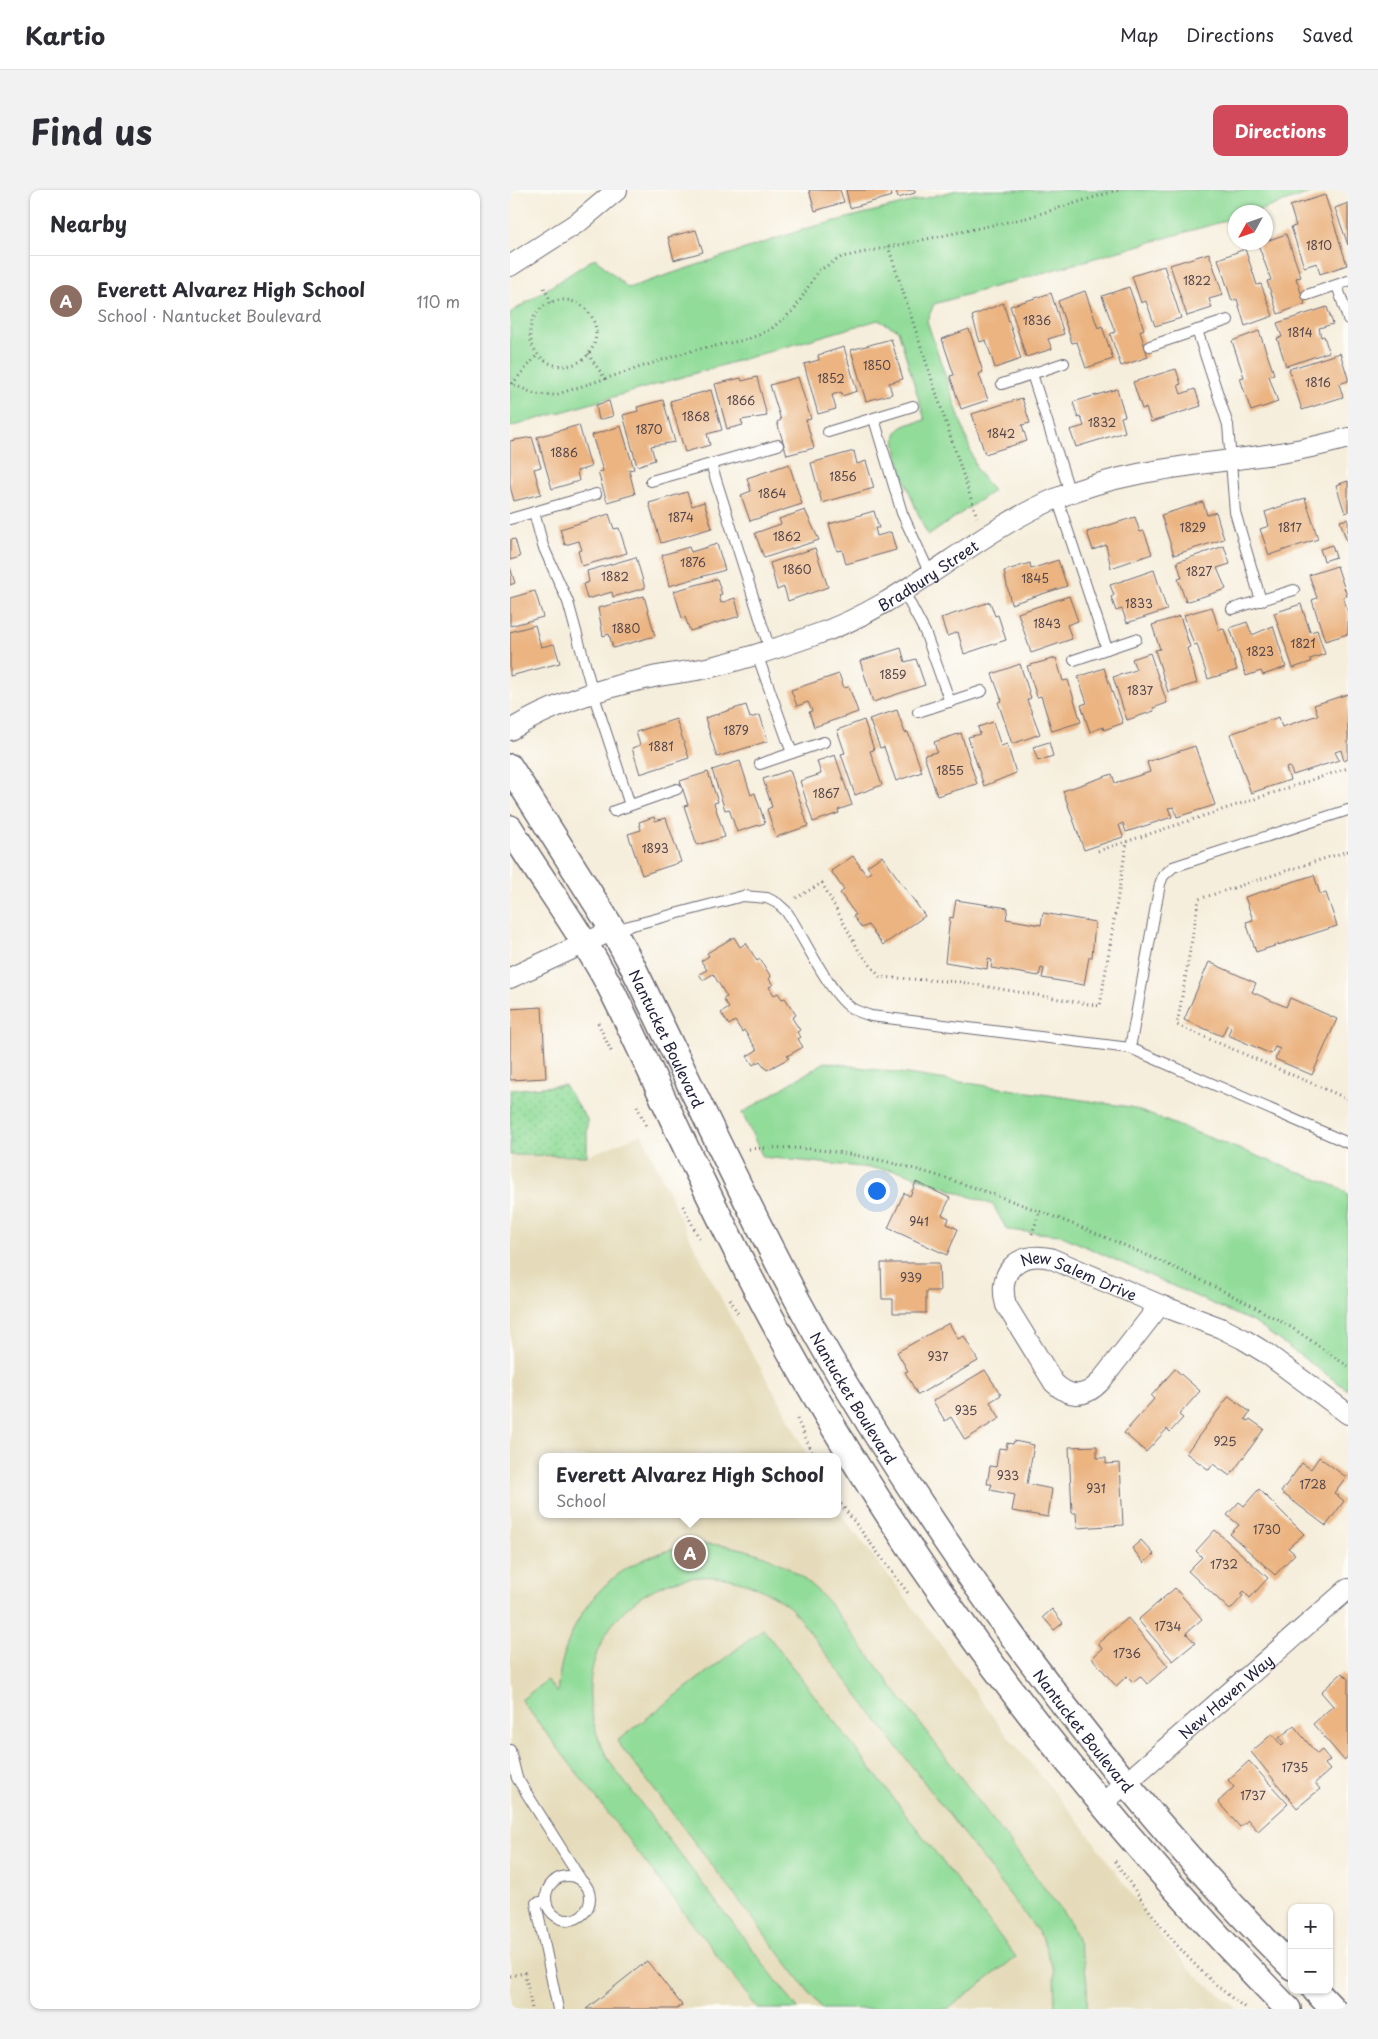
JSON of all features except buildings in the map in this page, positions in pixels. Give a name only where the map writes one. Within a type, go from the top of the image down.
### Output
[{"type":"street","points":[[510,266],[580,221],[617,190]]},
{"type":"street","name":"Bradbury Street","points":[[510,730],[548,710],[593,693],[652,677],[713,667],[764,652],[842,625],[904,592],[985,535],[1063,496],[1136,474],[1294,451],[1348,438]]},
{"type":"street","name":"Nantucket Boulevard","points":[[510,766],[613,930],[800,1306],[886,1452],[1044,1680],[1126,1783],[1249,1924],[1288,1963]]},
{"type":"street","name":"Nantucket Boulevard","points":[[510,828],[570,917],[608,984],[745,1269],[815,1396],[945,1600],[995,1668],[1102,1804],[1170,1883],[1288,2009]]},
{"type":"street","points":[[510,978],[583,942],[613,930]]},
{"type":"street","name":"New Salem Drive","points":[[1160,1305],[1100,1382],[1090,1391],[1077,1395],[1062,1390],[1054,1383],[1006,1305],[1002,1292],[1003,1282],[1009,1270],[1018,1262],[1038,1255],[1050,1258],[1160,1305],[1221,1328],[1243,1339],[1266,1353],[1348,1414]]},
{"type":"street","name":"New Haven Way","points":[[1102,1804],[1348,1589]]},
{"type":"street","points":[[1319,1994],[1333,2009]]},
{"type":"lane","points":[[1308,295],[1348,281]]},
{"type":"lane","points":[[1337,285],[1348,319]]},
{"type":"lane","points":[[1150,346],[1228,320]]},
{"type":"lane","points":[[1197,330],[1228,426],[1238,528],[1261,601]]},
{"type":"lane","points":[[1002,384],[1064,363]]},
{"type":"lane","points":[[1032,374],[1063,496],[1107,649]]},
{"type":"lane","points":[[828,432],[913,406]]},
{"type":"lane","points":[[874,419],[902,513],[930,574]]},
{"type":"lane","points":[[651,481],[778,445]]},
{"type":"lane","points":[[711,464],[792,753]]},
{"type":"lane","points":[[510,519],[596,494]]},
{"type":"lane","points":[[534,512],[543,546],[568,602],[593,693],[630,805]]},
{"type":"lane","points":[[1232,609],[1294,590]]},
{"type":"lane","points":[[904,592],[925,632],[950,702]]},
{"type":"lane","points":[[1074,660],[1136,639]]},
{"type":"lane","points":[[918,712],[982,692]]},
{"type":"lane","points":[[760,764],[824,742]]},
{"type":"lane","points":[[614,811],[677,789]]},
{"type":"lane","points":[[1130,1048],[1160,884],[1168,871],[1173,867],[1348,810]]},
{"type":"lane","points":[[613,930],[744,896],[767,898],[781,906],[794,922],[833,988],[844,1002],[861,1013],[871,1016],[1130,1048],[1348,1143]]},
{"type":"lane","points":[[510,1750],[517,1778],[589,1892],[588,1906],[579,1917],[565,1920],[558,1918],[548,1908],[546,1901],[549,1887],[560,1877],[574,1877],[581,1880]]},
{"type":"lane","points":[[546,1901],[536,1903],[558,2009]]},
{"type":"path","points":[[538,354],[511,384],[524,391],[547,396],[565,393],[690,351],[744,340],[772,328],[794,310],[818,271],[828,263],[842,257],[1026,218],[1118,190]]},
{"type":"path","points":[[888,246],[970,499],[985,535]]},
{"type":"path","points":[[544,288],[551,302]]},
{"type":"path","points":[[561,300],[572,301],[582,306],[590,314],[594,323],[596,334],[588,354],[570,365],[559,366],[548,362],[538,354],[530,337],[534,316],[551,302],[561,300]]},
{"type":"path","points":[[588,354],[606,380]]},
{"type":"path","points":[[1098,851],[1348,768]]},
{"type":"path","points":[[781,906],[822,883],[858,951],[880,977],[960,982],[1100,1006],[1127,841]]},
{"type":"path","points":[[1348,851],[1199,899],[1177,1025],[1348,1099]]},
{"type":"path","points":[[743,1149],[770,1147],[853,1154],[917,1168],[1040,1211],[1115,1239],[1283,1323],[1348,1366]]},
{"type":"path","points":[[1033,1230],[1040,1211]]},
{"type":"path","points":[[510,1976],[526,1972],[532,2009]]},
{"type":"shaded area","points":[[642,1134],[684,1226],[732,1319],[781,1403],[806,1453],[539,1453],[539,1518],[841,1518],[841,1515],[913,1607],[1003,1730],[1081,1824],[1164,1940],[1197,1976],[1238,2009],[510,2009],[510,1155],[587,1156]]},
{"type":"green space","points":[[957,190],[1318,190],[1273,206],[1228,205],[1228,220],[934,304],[927,321],[977,470],[993,491],[928,536],[906,483],[895,440],[897,432],[903,427],[925,420],[898,330],[878,320],[510,427],[510,313],[595,258],[628,288],[808,228]]},
{"type":"green space","points":[[825,1062],[1130,1107],[1340,1188],[1348,1194],[1348,1390],[1255,1323],[1060,1235],[1007,1230],[993,1205],[900,1171],[763,1157],[742,1113]]},
{"type":"green space","points":[[564,1085],[587,1119],[587,1156],[510,1155],[510,1090]]},
{"type":"green space","points":[[705,1544],[741,1549],[773,1560],[802,1578],[829,1603],[1070,1922],[1084,1964],[1087,1986],[1087,2009],[1055,2009],[1054,1972],[1042,1937],[792,1609],[747,1584],[703,1577],[663,1585],[628,1607],[603,1638],[591,1678],[593,1722],[614,1768],[798,2009],[758,2009],[521,1700],[547,1680],[557,1693],[562,1662],[571,1634],[584,1610],[601,1589],[622,1572],[646,1558],[674,1549]]},
{"type":"green space","points":[[763,1629],[1016,1957],[948,2009],[822,2009],[617,1741]]},
{"type":"place","name":"Everett Alvarez High School","points":[[690,1553]]}]
